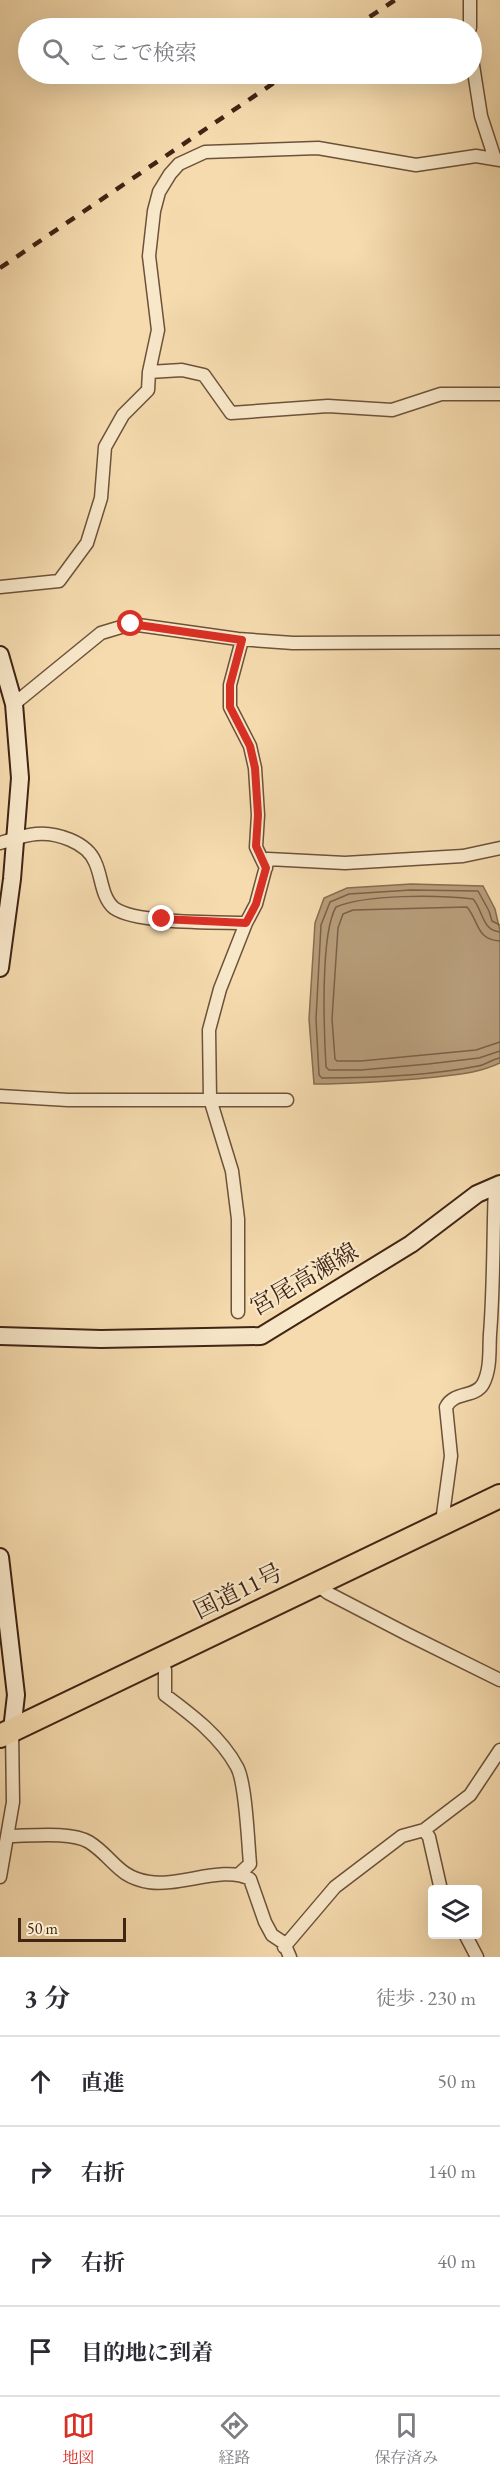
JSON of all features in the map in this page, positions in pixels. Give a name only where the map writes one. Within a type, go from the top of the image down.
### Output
[{"type":"highway","name":"国道11号","points":[[6,1733],[500,1496]]},
{"type":"main road","points":[[0,655],[14,705],[20,778],[8,841],[0,968]]},
{"type":"main road","name":"宮尾高瀬線","points":[[0,1336],[102,1338],[261,1336],[411,1244],[470,1198],[497,1184]]},
{"type":"main road","points":[[0,1557],[16,1695],[6,1733]]},
{"type":"street","points":[[470,0],[470,18]]},
{"type":"street","points":[[0,587],[59,581],[87,543],[101,498],[105,447],[123,415],[148,390],[149,372],[158,330],[149,256],[154,210],[159,192],[179,164],[205,152],[318,148],[416,165],[476,156],[497,159],[481,116],[475,84]]},
{"type":"street","points":[[149,372],[182,370],[204,375],[231,413],[328,406],[392,410],[441,394],[500,394]]},
{"type":"street","points":[[14,705],[101,633],[131,624],[242,640],[293,643],[500,642]]},
{"type":"street","points":[[242,640],[230,685],[230,707],[250,746],[255,768],[258,815],[256,846],[266,868]]},
{"type":"street","points":[[8,841],[36,834],[61,837],[84,847],[95,861],[101,886],[113,907],[128,915],[246,923]]},
{"type":"street","points":[[238,1312],[238,1219],[232,1172],[210,1099],[209,1030],[220,989],[256,904],[268,859],[345,863],[463,856],[500,848]]},
{"type":"street","points":[[0,1096],[68,1100],[286,1100]]},
{"type":"street","points":[[442,1522],[451,1456],[446,1407],[448,1402],[456,1396],[476,1392],[483,1384],[488,1366],[497,1184]]},
{"type":"street","points":[[316,1584],[328,1593],[500,1680]]},
{"type":"street","points":[[160,1659],[165,1670],[165,1695],[191,1714],[210,1732],[238,1768],[246,1811],[250,1864],[238,1875]]},
{"type":"street","points":[[0,1877],[13,1802],[6,1733]]},
{"type":"street","points":[[287,1952],[335,1887],[402,1836],[424,1830],[470,1795],[500,1750]]},
{"type":"street","points":[[424,1830],[429,1837],[440,1885]]},
{"type":"street","points":[[7,1836],[76,1837],[89,1842],[127,1876],[150,1882],[238,1875],[250,1879],[265,1922],[272,1935],[284,1943],[287,1952]]},
{"type":"street","points":[[467,1939],[477,1957]]},
{"type":"water","points":[[411,884],[483,886],[495,909],[500,931],[500,1063],[477,1071],[436,1077],[314,1084],[309,1019],[315,923],[324,898],[347,888]]},
{"type":"railway","points":[[368,18],[395,0]]},
{"type":"railway","points":[[0,268],[272,84]]},
{"type":"route","points":[[131,624],[242,640],[230,685],[230,707],[250,746],[255,768],[258,815],[256,846],[266,868],[256,904],[246,923],[162,919]]}]
